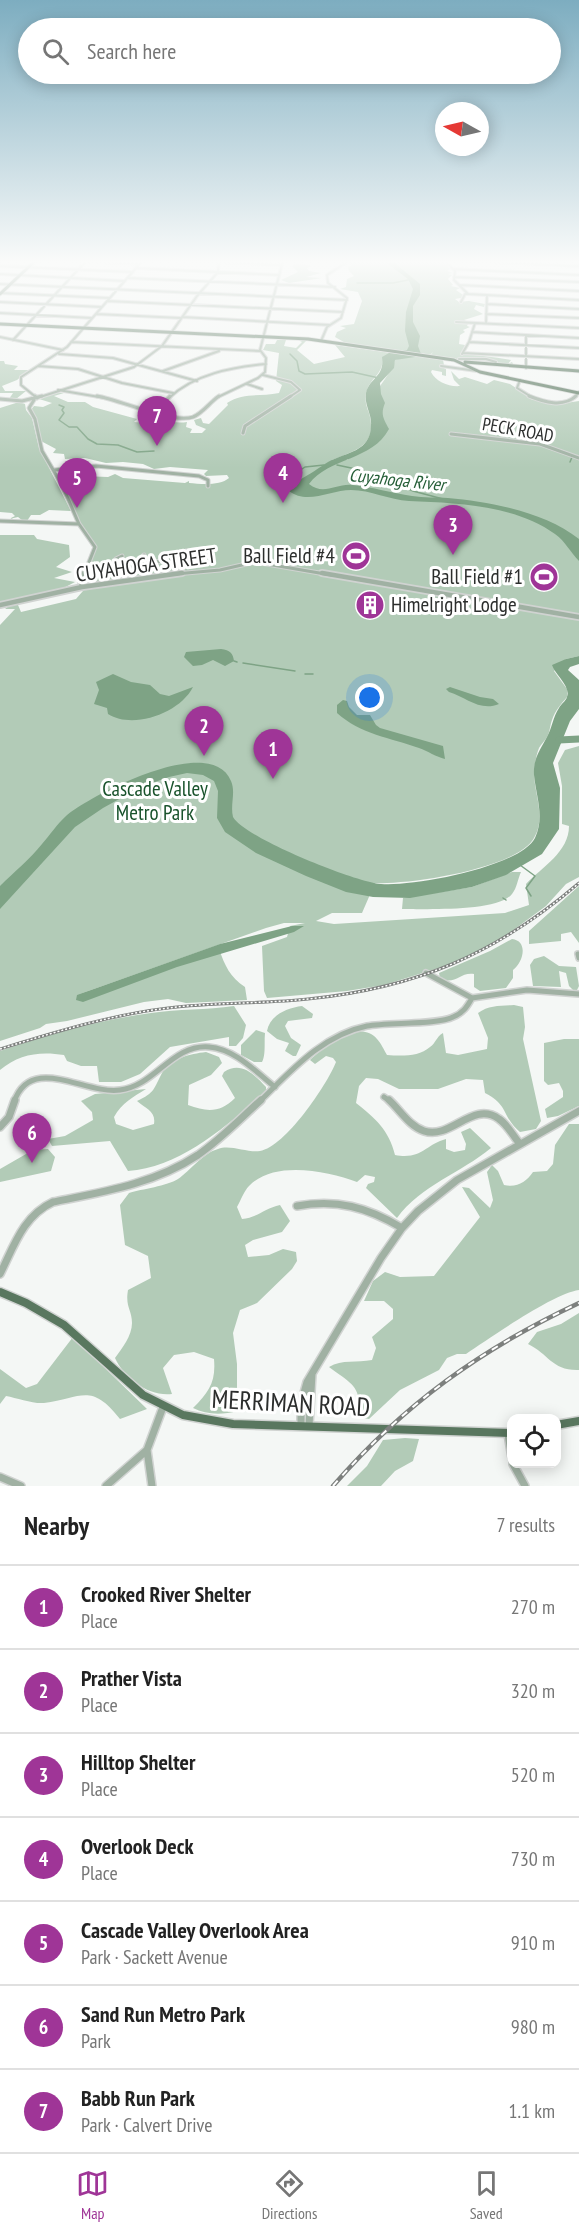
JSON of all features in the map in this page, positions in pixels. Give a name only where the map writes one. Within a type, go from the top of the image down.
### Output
[{"type":"main road","points":[[113,329],[265,336],[321,341],[454,360],[579,371]]},
{"type":"main road","points":[[454,360],[480,372],[579,393]]},
{"type":"main road","name":"MERRIMAN ROAD","points":[[0,1292],[26,1303],[74,1332],[136,1390],[163,1407],[183,1415],[217,1423],[507,1434]]},
{"type":"main road","points":[[561,1424],[579,1421]]},
{"type":"street","points":[[13,340],[22,329]]},
{"type":"street","points":[[37,398],[21,385],[23,375],[58,354],[83,329]]},
{"type":"street","points":[[0,399],[22,401],[37,398],[138,365],[162,346],[173,329]]},
{"type":"street","points":[[260,351],[266,329]]},
{"type":"street","points":[[321,341],[328,329]]},
{"type":"street","points":[[579,338],[472,332],[463,354],[579,358]]},
{"type":"street","points":[[526,335],[526,368]]},
{"type":"street","points":[[0,337],[63,350]]},
{"type":"street","points":[[71,342],[260,351],[266,356],[263,375]]},
{"type":"street","points":[[469,342],[579,348]]},
{"type":"street","points":[[158,349],[172,347]]},
{"type":"street","points":[[163,371],[213,350]]},
{"type":"street","points":[[58,354],[103,356],[197,381]]},
{"type":"street","points":[[459,359],[496,362]]},
{"type":"street","points":[[155,413],[173,393],[197,381],[228,369],[266,364]]},
{"type":"street","points":[[38,366],[78,369],[100,377],[173,393]]},
{"type":"street","points":[[441,366],[480,372]]},
{"type":"street","points":[[58,390],[110,398],[155,413],[183,418],[196,416],[216,398],[263,375],[293,382],[300,390],[247,424],[243,433]]},
{"type":"street","points":[[92,379],[108,379]]},
{"type":"street","points":[[520,380],[517,388],[522,393],[557,403],[570,402],[579,393]]},
{"type":"street","points":[[246,384],[262,389]]},
{"type":"street","points":[[29,406],[37,398]]},
{"type":"street","points":[[22,401],[29,406],[36,424],[40,447],[54,470],[79,524],[96,547],[80,583],[82,587]]},
{"type":"street","name":"PECK ROAD","points":[[451,434],[540,444],[579,458]]},
{"type":"street","points":[[54,470],[104,466],[199,476],[208,480],[208,486]]},
{"type":"street","points":[[0,521],[79,524]]},
{"type":"street","points":[[87,568],[111,569],[143,565],[175,559],[186,552]]},
{"type":"street","points":[[143,565],[146,559],[144,555]]},
{"type":"street","points":[[111,569],[116,559],[122,556]]},
{"type":"street","name":"CUYAHOGA STREET","points":[[0,604],[82,587],[163,575],[220,570],[247,563],[262,562],[579,617]]},
{"type":"street","points":[[426,973],[472,998],[527,990],[579,994]]},
{"type":"street","points":[[0,1274],[26,1222],[42,1206],[125,1187],[180,1165],[223,1136],[314,1049],[334,1036],[366,1026],[451,1019],[464,1011],[472,998]]},
{"type":"street","points":[[0,1127],[8,1120],[21,1089],[34,1079],[44,1078],[104,1091],[119,1090],[141,1083],[170,1057],[195,1048],[211,1047],[226,1051],[274,1087]]},
{"type":"street","points":[[384,1097],[395,1104],[415,1126],[423,1131],[437,1132],[471,1115],[485,1113],[501,1120],[520,1144]]},
{"type":"street","points":[[305,1426],[312,1374],[332,1338],[402,1228],[445,1188],[579,1111]]},
{"type":"street","points":[[297,1206],[318,1202],[361,1206],[402,1228]]},
{"type":"street","points":[[106,1486],[147,1450],[163,1407]]},
{"type":"street","points":[[147,1450],[152,1486]]},
{"type":"street","points":[[515,1468],[525,1486]]},
{"type":"street","points":[[0,1478],[21,1486]]},
{"type":"green space","points":[[343,329],[465,329],[465,332],[460,335],[459,344],[465,345],[461,354],[511,360],[508,364],[487,364],[431,355],[433,352],[430,355],[407,350],[403,352],[349,345],[335,337],[337,332]]},
{"type":"green space","name":"Cascade Valley Metro Park","points":[[277,340],[286,340],[284,346],[296,348],[302,342],[300,341],[306,341],[297,350],[314,364],[345,357],[335,345],[392,353],[383,358],[381,369],[366,393],[371,424],[368,439],[357,449],[332,460],[347,460],[386,429],[372,400],[395,360],[400,358],[419,357],[443,360],[444,365],[439,366],[446,369],[446,376],[442,375],[442,372],[432,370],[431,372],[436,379],[447,385],[460,386],[454,380],[451,371],[459,379],[465,377],[487,384],[494,380],[510,384],[531,398],[559,404],[579,401],[579,617],[372,583],[579,618],[579,656],[566,659],[554,671],[567,689],[567,697],[555,714],[548,735],[539,748],[536,758],[534,775],[540,815],[534,838],[524,849],[485,866],[435,878],[375,883],[362,913],[332,913],[316,921],[334,924],[505,913],[529,905],[526,884],[560,851],[568,835],[569,826],[562,824],[562,786],[558,763],[565,750],[579,746],[579,877],[566,884],[546,906],[504,937],[467,958],[384,985],[347,991],[267,998],[264,991],[262,946],[287,937],[290,926],[305,923],[284,923],[77,995],[219,949],[229,971],[245,987],[247,1000],[186,1003],[168,999],[144,1002],[46,1024],[0,1041],[0,625],[15,609],[5,609],[10,605],[18,605],[21,612],[76,599],[89,584],[80,583],[96,547],[79,524],[56,475],[108,477],[115,474],[123,478],[185,483],[189,481],[189,483],[205,484],[225,481],[229,478],[227,475],[206,476],[204,474],[208,470],[170,467],[154,469],[143,464],[106,463],[85,458],[65,459],[64,454],[53,453],[56,449],[39,440],[30,411],[34,406],[43,407],[52,403],[39,399],[53,393],[64,393],[54,396],[68,402],[85,402],[93,407],[137,419],[134,422],[187,422],[186,427],[192,429],[190,433],[202,433],[206,429],[196,425],[194,420],[201,418],[203,423],[209,424],[228,405],[227,403],[239,397],[279,393],[282,385],[276,381],[279,353],[263,350],[266,344],[275,344]]},
{"type":"green space","points":[[0,361],[18,366],[14,370],[29,370],[17,380],[2,386],[5,391],[26,391],[16,399],[9,399],[13,393],[0,393]]},
{"type":"green space","points":[[19,402],[25,404],[32,418],[39,448],[71,511],[49,510],[40,515],[31,515],[27,521],[18,517],[9,519],[15,516],[12,513],[0,512],[0,408]]},
{"type":"green space","points":[[0,535],[34,535],[37,539],[69,545],[70,557],[56,567],[72,572],[54,578],[75,582],[54,593],[0,605]]},
{"type":"green space","points":[[512,872],[521,872],[514,892],[504,900],[477,907],[402,909],[403,898],[472,887]]},
{"type":"green space","points":[[579,886],[579,943],[571,932],[561,934],[561,941],[529,944],[529,931]]},
{"type":"green space","points":[[512,939],[521,944],[523,953],[517,967],[513,970],[513,978],[506,988],[480,991],[474,987],[474,974],[454,980],[440,979],[439,973]]},
{"type":"green space","points":[[544,956],[559,966],[576,967],[579,986],[577,990],[569,986],[566,973],[559,971],[561,987],[533,986],[530,965],[534,959]]},
{"type":"green space","points":[[514,1005],[523,1007],[525,1027],[523,1039],[541,1121],[536,1129],[520,1132],[498,1102],[485,1093],[483,1080],[466,1079],[438,1089],[399,1089],[378,1079],[366,1078],[359,1086],[356,1103],[380,1125],[389,1138],[395,1155],[412,1155],[446,1139],[446,1149],[454,1152],[465,1150],[466,1144],[461,1132],[470,1128],[491,1148],[429,1188],[397,1218],[366,1188],[368,1184],[374,1182],[375,1177],[365,1175],[357,1182],[331,1174],[286,1170],[260,1178],[247,1188],[237,1207],[242,1219],[280,1205],[290,1221],[282,1232],[253,1240],[245,1245],[248,1257],[269,1255],[283,1249],[296,1252],[297,1261],[292,1269],[257,1303],[240,1310],[233,1333],[237,1364],[237,1411],[215,1414],[193,1408],[210,1386],[214,1374],[214,1359],[194,1352],[174,1355],[163,1368],[172,1394],[146,1389],[124,1372],[115,1358],[132,1328],[127,1300],[128,1290],[151,1278],[148,1256],[125,1245],[120,1205],[129,1193],[178,1179],[212,1151],[228,1147],[260,1151],[281,1139],[315,1099],[336,1062],[333,1058],[326,1056],[315,1064],[310,1060],[342,1037],[352,1033],[370,1033],[387,1055],[404,1056],[426,1050],[443,1033],[446,1053],[458,1055],[487,1049],[488,1038],[478,1013],[491,1007]]},
{"type":"green space","points":[[234,1006],[246,1025],[243,1038],[236,1046],[229,1046],[229,1037],[170,1047],[140,1074],[121,1082],[99,1082],[97,1066],[81,1066],[67,1061],[64,1055],[55,1054],[22,1057],[0,1070],[0,1051],[56,1033],[151,1013]]},
{"type":"green space","points":[[302,1006],[313,1014],[312,1018],[288,1021],[285,1026],[291,1038],[301,1045],[296,1056],[293,1056],[285,1051],[289,1043],[277,1039],[267,1031],[269,1025],[280,1013]]},
{"type":"green space","points":[[256,1030],[265,1033],[262,1062],[254,1062],[241,1055],[241,1045]]},
{"type":"green space","points":[[579,1039],[579,1106],[558,1116],[547,1118],[545,1109],[563,1097],[563,1091],[559,1083],[548,1085],[544,1081],[544,1043]]},
{"type":"green space","points":[[206,1052],[219,1057],[222,1063],[211,1075],[189,1085],[188,1105],[213,1110],[219,1109],[235,1098],[222,1076],[230,1069],[247,1070],[266,1087],[266,1091],[220,1130],[185,1153],[148,1168],[128,1171],[110,1141],[52,1146],[48,1139],[65,1136],[93,1120],[92,1112],[81,1101],[95,1094],[146,1089],[124,1104],[114,1117],[116,1124],[133,1130],[154,1124],[152,1113],[137,1101],[151,1093],[170,1064],[187,1056]]},
{"type":"green space","points":[[569,1124],[579,1124],[579,1290],[539,1307],[466,1354],[457,1354],[447,1358],[439,1370],[400,1390],[369,1419],[358,1417],[357,1392],[350,1383],[329,1367],[344,1362],[372,1360],[376,1348],[372,1337],[393,1319],[393,1309],[384,1301],[364,1301],[373,1281],[385,1272],[400,1277],[434,1276],[480,1217],[462,1187],[469,1188],[490,1208],[493,1200],[487,1172],[492,1165],[498,1171],[504,1185],[509,1186],[521,1183],[533,1172],[547,1171],[553,1164],[555,1145]]},
{"type":"green space","points":[[48,1149],[55,1157],[51,1171],[0,1182],[0,1169],[33,1150]]},
{"type":"green space","points":[[579,1313],[579,1370],[570,1370],[557,1365],[528,1344],[537,1332],[561,1324]]},
{"type":"green space","points":[[73,1337],[147,1409],[120,1419],[101,1400],[85,1395],[44,1403],[6,1396],[0,1404],[0,1369],[26,1388],[37,1384]]},
{"type":"green space","points":[[419,1439],[413,1461],[395,1471],[381,1486],[347,1486],[367,1466],[383,1440]]},
{"type":"shaded area","points":[[417,329],[420,336],[418,346],[421,354],[395,360],[394,368],[380,383],[385,403],[383,417],[389,429],[372,447],[317,475],[309,484],[320,489],[353,485],[416,497],[482,502],[517,510],[550,522],[579,539],[579,561],[555,534],[539,524],[504,511],[485,507],[402,500],[358,490],[311,497],[303,497],[289,491],[287,483],[301,479],[328,462],[356,450],[367,441],[371,425],[366,393],[381,369],[382,357],[389,353],[407,350],[409,346],[405,331]]},
{"type":"shaded area","points":[[221,649],[231,652],[234,661],[225,666],[213,660],[193,666],[184,657],[186,652]]},
{"type":"shaded area","points":[[579,656],[579,664],[568,670],[579,680],[579,709],[570,721],[553,763],[560,788],[559,829],[542,854],[506,875],[472,887],[410,898],[373,897],[346,892],[256,853],[225,832],[217,818],[218,791],[214,781],[203,775],[187,773],[141,787],[75,827],[0,909],[0,886],[32,855],[66,816],[79,806],[124,783],[150,772],[177,765],[200,763],[219,768],[231,781],[233,817],[242,826],[278,847],[349,876],[381,884],[416,882],[464,873],[509,858],[525,848],[535,838],[538,830],[540,814],[534,775],[535,764],[555,715],[568,693],[552,665]]},
{"type":"shaded area","points":[[113,674],[131,682],[150,685],[160,694],[169,696],[193,687],[187,696],[167,711],[155,716],[130,720],[108,714],[107,708],[94,704],[99,690],[96,682]]},
{"type":"shaded area","points":[[450,687],[493,699],[499,704],[479,705],[449,692],[446,689]]},
{"type":"shaded area","points":[[343,700],[347,701],[349,707],[357,715],[370,715],[380,728],[443,746],[445,759],[356,726],[337,713],[337,705]]},
{"type":"shaded area","points":[[292,926],[304,926],[294,932],[177,967],[83,1002],[76,1000],[77,995],[220,944]]},
{"type":"waterway","points":[[290,354],[297,361],[299,371],[305,374],[352,372],[379,378]]},
{"type":"waterway","points":[[59,405],[64,407],[62,410],[64,413],[59,420],[69,427],[77,427],[88,439],[97,444],[118,445],[137,452],[154,451]]},
{"type":"waterway","points":[[570,462],[572,457]]},
{"type":"waterway","points":[[282,469],[299,471],[305,467],[324,465]]},
{"type":"waterway","name":"Cuyahoga River","points":[[337,465],[375,473],[413,491],[443,499]]},
{"type":"waterway","points":[[243,663],[295,671]]},
{"type":"waterway","points":[[305,674],[313,674]]},
{"type":"waterway","points":[[559,740],[579,739]]},
{"type":"waterway","points":[[520,865],[535,876],[526,888],[531,896]]},
{"type":"railway","points":[[0,1049],[83,1025],[146,1011],[348,994],[420,976],[453,964],[517,930],[579,883]]},
{"type":"railway","points":[[333,1486],[388,1429],[446,1381],[509,1339],[579,1303]]},
{"type":"place","name":"Babb Run Park","points":[[157,446]]},
{"type":"place","name":"Overlook Deck","points":[[283,503]]},
{"type":"place","name":"Cascade Valley Overlook Area","points":[[77,508]]},
{"type":"place","name":"Hilltop Shelter","points":[[453,555]]},
{"type":"place","name":"Ball Field #4","points":[[356,556]]},
{"type":"place","name":"Ball Field #1","points":[[544,577]]},
{"type":"place","name":"Himelright Lodge","points":[[370,605]]},
{"type":"place","name":"Prather Vista","points":[[204,756]]},
{"type":"place","name":"Crooked River Shelter","points":[[273,779]]},
{"type":"place","name":"Sand Run Metro Park","points":[[32,1163]]}]
